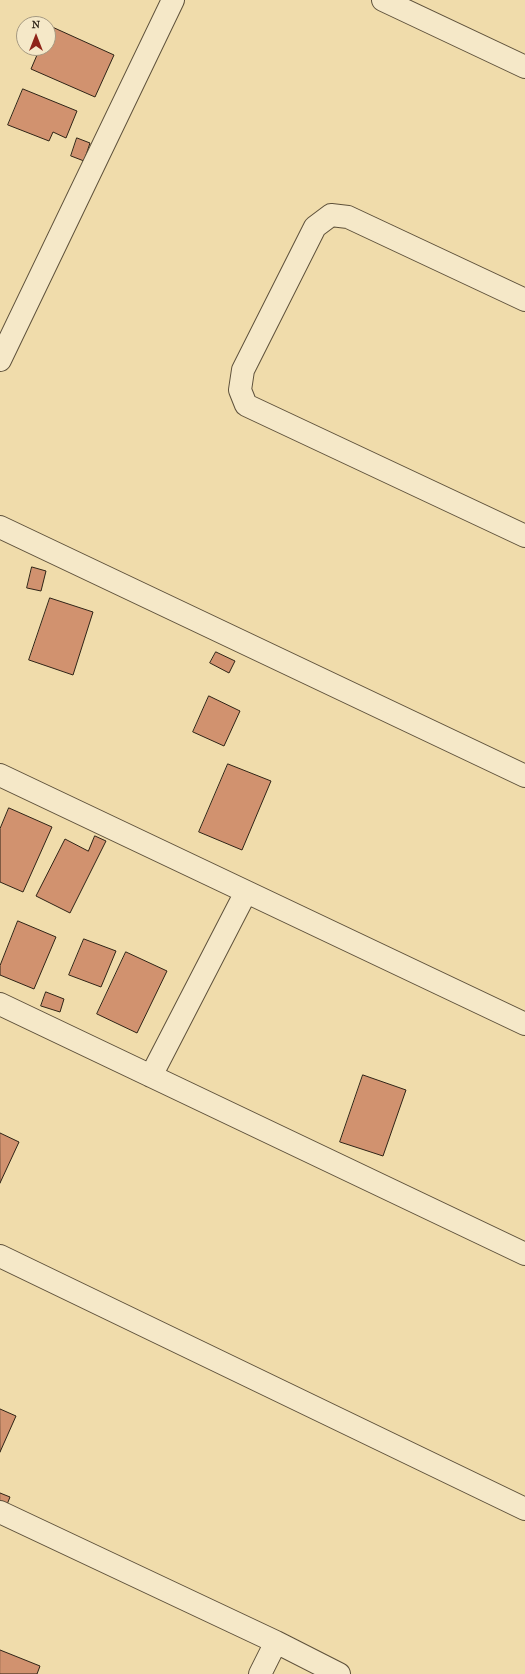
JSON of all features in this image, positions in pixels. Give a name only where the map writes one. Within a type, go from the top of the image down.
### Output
[{"type":"street","points":[[0,360],[173,0]]},
{"type":"street","points":[[383,0],[525,68]]},
{"type":"street","points":[[525,300],[348,217],[331,215],[315,227],[243,370],[240,390],[246,405],[525,536]]},
{"type":"street","points":[[0,526],[525,776]]},
{"type":"street","points":[[0,775],[525,1024]]},
{"type":"street","points":[[152,1076],[246,892]]},
{"type":"street","points":[[0,1004],[525,1254]]},
{"type":"street","points":[[0,1256],[525,1509]]},
{"type":"street","points":[[0,1512],[276,1642],[339,1674]]},
{"type":"street","points":[[260,1674],[276,1642]]},
{"type":"building","points":[[56,29],[114,55],[95,97],[31,69],[37,56],[56,56]]},
{"type":"building","points":[[23,89],[77,111],[66,138],[53,132],[49,141],[8,125]]},
{"type":"building","points":[[77,138],[90,143],[84,161],[71,156]]},
{"type":"building","points":[[32,567],[46,571],[41,591],[27,588]]},
{"type":"building","points":[[50,598],[93,612],[73,675],[29,660]]},
{"type":"building","points":[[216,652],[235,661],[229,673],[210,663]]},
{"type":"building","points":[[209,696],[240,711],[224,746],[193,732]]},
{"type":"building","points":[[228,764],[271,781],[242,850],[199,832]]},
{"type":"building","points":[[9,808],[52,827],[23,892],[0,882],[0,829]]},
{"type":"building","points":[[95,836],[106,841],[70,913],[36,896],[65,839],[88,851]]},
{"type":"building","points":[[18,921],[56,937],[34,989],[0,975],[0,966]]},
{"type":"building","points":[[84,939],[116,951],[101,987],[69,975]]},
{"type":"building","points":[[126,952],[167,971],[137,1033],[97,1014]]},
{"type":"building","points":[[46,992],[64,999],[60,1012],[41,1006]]},
{"type":"building","points":[[363,1075],[406,1090],[383,1156],[340,1142]]},
{"type":"building","points":[[0,1133],[19,1142],[0,1183]]},
{"type":"building","points":[[0,1409],[16,1416],[0,1452]]},
{"type":"building","points":[[0,1493],[10,1497],[6,1507],[0,1505]]},
{"type":"building","points":[[0,1650],[40,1666],[37,1674],[0,1674]]}]
